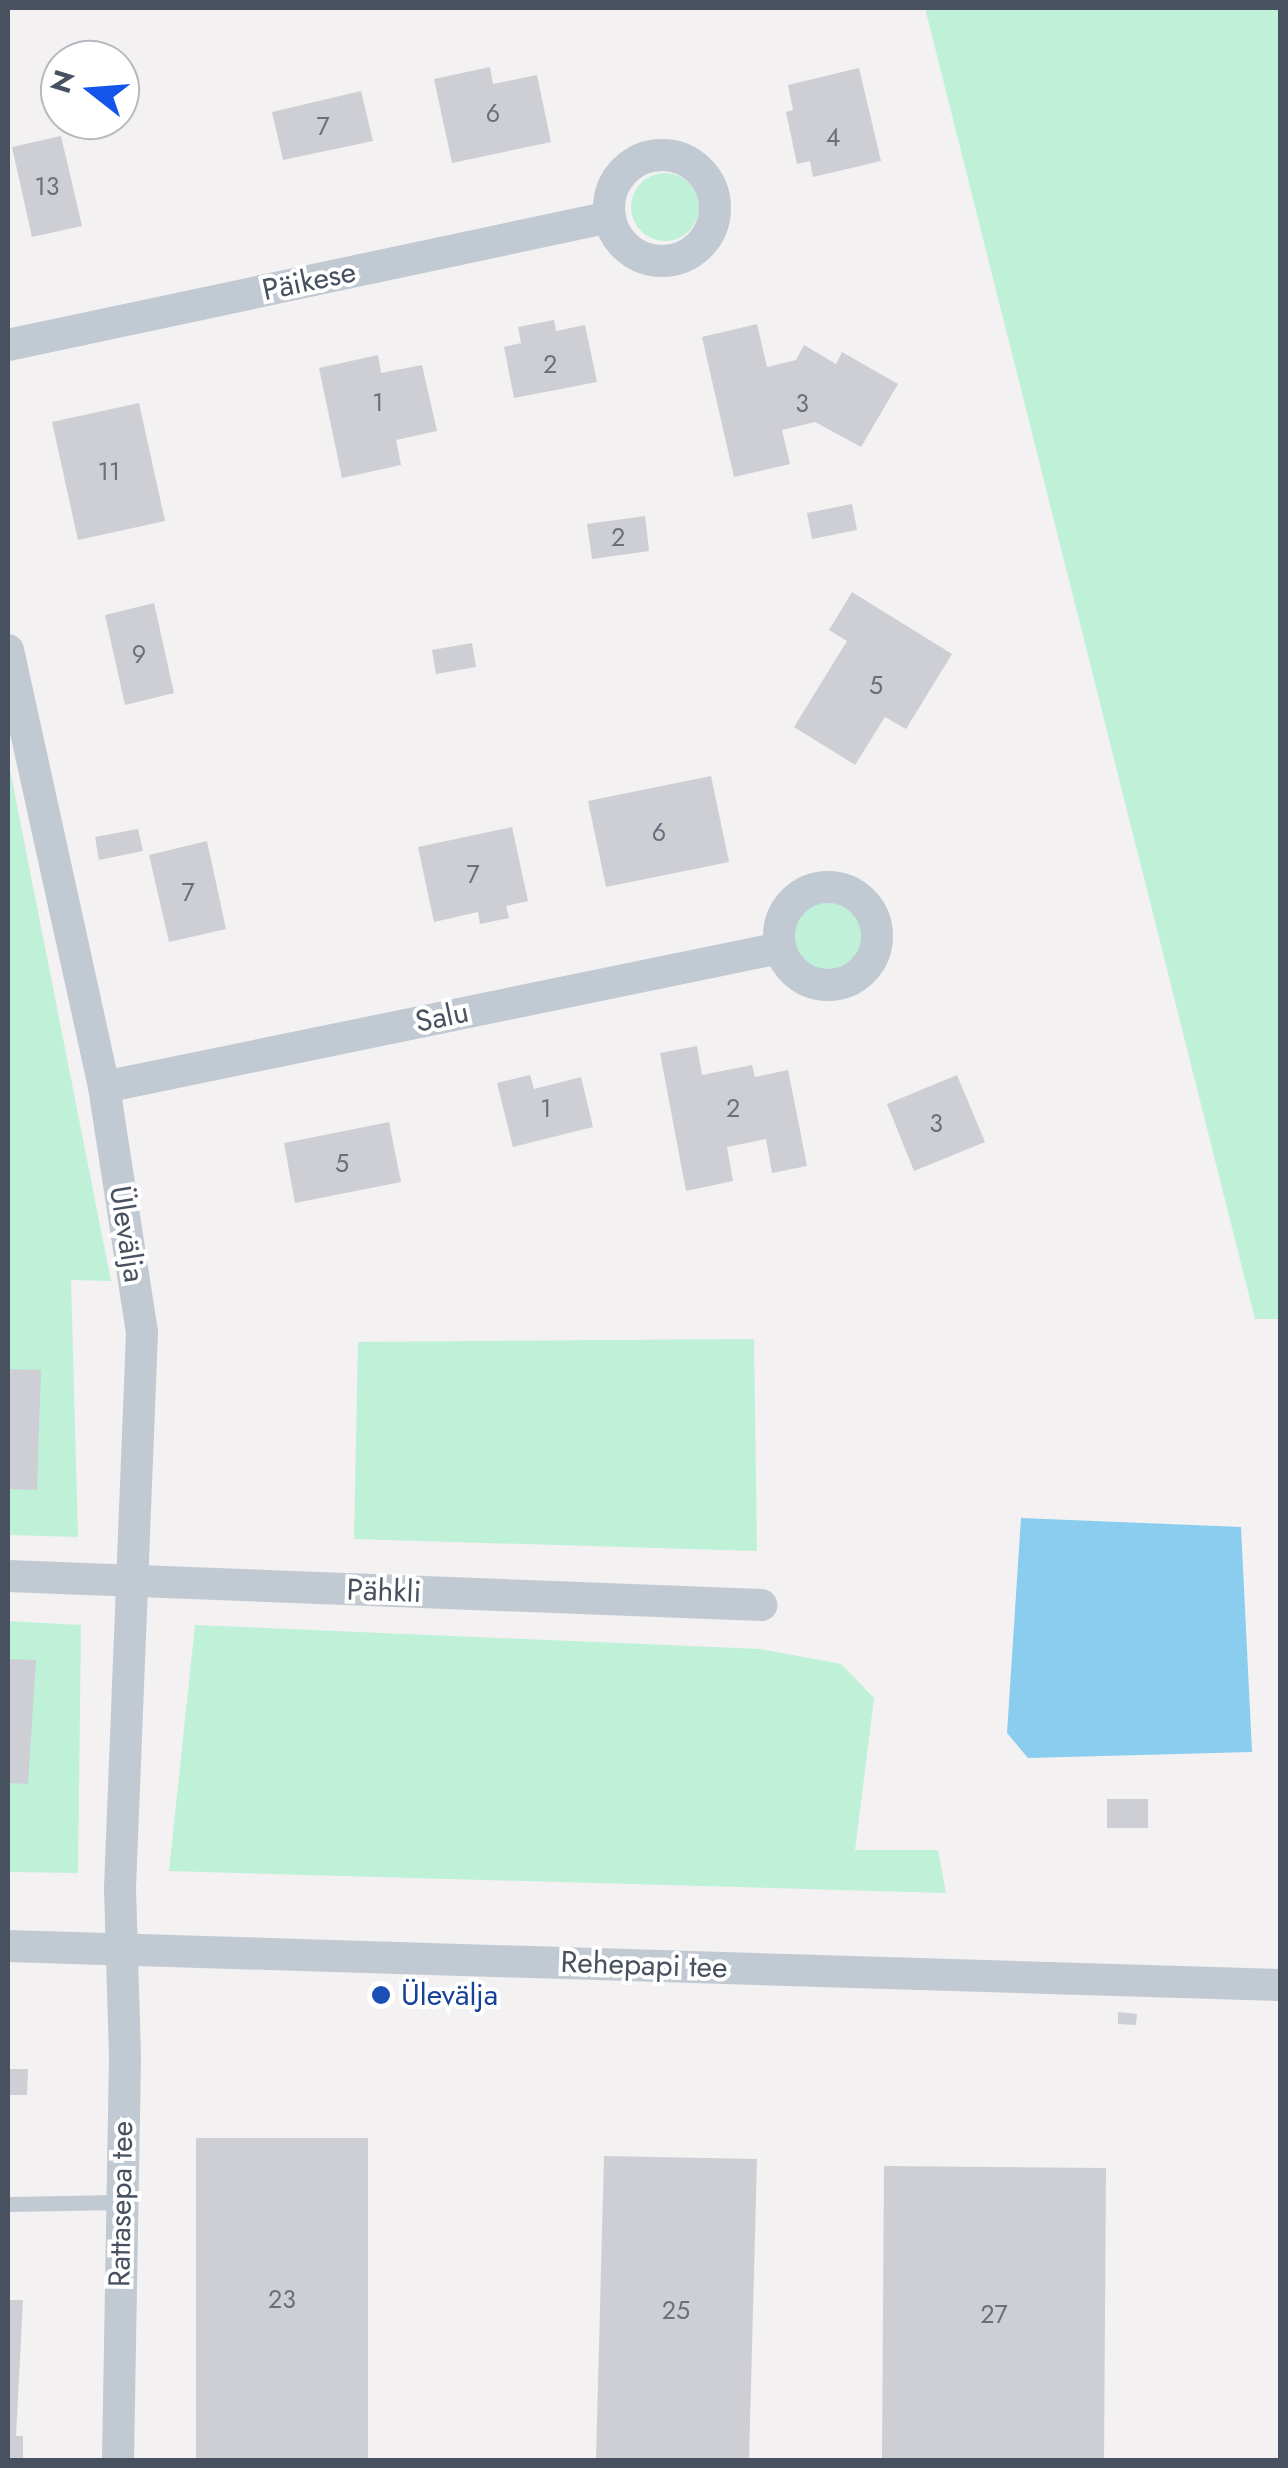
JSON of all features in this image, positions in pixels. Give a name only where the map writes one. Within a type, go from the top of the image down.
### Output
[{"type":"street","name":"Päikese","points":[[8,345],[610,216]]},
{"type":"street","name":"Ülevälja","points":[[8,650],[104,1087],[142,1334],[120,1948]]},
{"type":"street","name":"Salu","points":[[104,1087],[780,948]]},
{"type":"street","name":"Pähkli","points":[[8,1576],[761,1605]]},
{"type":"street","name":"Rehepapi tee","points":[[8,1946],[1280,1985]]},
{"type":"street","name":"Rattasepa tee","points":[[118,2460],[125,2058],[120,1948]]},
{"type":"lane","points":[[8,2204],[120,2202]]},
{"type":"green space","points":[[925,8],[1280,8],[1280,1319],[1255,1319]]},
{"type":"green space","points":[[665,173],[678,175],[689,183],[697,194],[697,220],[689,231],[678,239],[665,241],[652,239],[641,231],[633,220],[631,207],[633,194],[641,183],[652,175]]},
{"type":"green space","points":[[8,760],[111,1281],[71,1280],[78,1537],[8,1535]]},
{"type":"green space","points":[[828,901],[853,911],[863,936],[853,961],[828,971],[803,961],[793,936],[803,911]]},
{"type":"green space","points":[[754,1339],[757,1551],[354,1539],[358,1342]]},
{"type":"green space","points":[[8,1621],[81,1625],[78,1873],[8,1872]]},
{"type":"green space","points":[[195,1625],[760,1649],[841,1664],[874,1698],[855,1850],[938,1850],[946,1893],[169,1871]]},
{"type":"water","points":[[1021,1518],[1241,1527],[1252,1752],[1028,1758],[1007,1733]]},
{"type":"building","points":[[490,67],[493,84],[537,75],[551,142],[452,163],[434,79]]},
{"type":"building","points":[[859,68],[881,161],[813,177],[810,161],[797,164],[786,112],[793,110],[788,85]]},
{"type":"building","points":[[361,91],[373,141],[283,160],[272,112]]},
{"type":"building","points":[[62,140],[82,226],[32,237],[12,147]]},
{"type":"building","points":[[554,320],[556,331],[585,325],[597,382],[514,398],[504,347],[521,343],[518,327]]},
{"type":"building","points":[[757,324],[767,367],[796,360],[804,345],[836,364],[842,352],[898,384],[861,447],[815,422],[782,430],[790,464],[734,477],[702,337]]},
{"type":"building","points":[[378,355],[381,373],[422,365],[437,431],[396,440],[401,465],[342,478],[319,368]]},
{"type":"building","points":[[139,403],[165,521],[78,540],[52,422]]},
{"type":"building","points":[[852,504],[857,530],[812,539],[807,513]]},
{"type":"building","points":[[645,516],[649,551],[592,559],[587,524]]},
{"type":"building","points":[[852,592],[952,654],[906,729],[885,717],[855,765],[794,727],[847,641],[829,630]]},
{"type":"building","points":[[154,603],[174,693],[125,705],[105,615]]},
{"type":"building","points":[[472,643],[476,667],[436,674],[432,650]]},
{"type":"building","points":[[711,776],[729,862],[606,887],[588,801]]},
{"type":"building","points":[[512,827],[528,901],[506,906],[509,918],[480,924],[478,912],[434,922],[418,847]]},
{"type":"building","points":[[138,829],[143,851],[99,860],[95,837]]},
{"type":"building","points":[[207,841],[226,929],[169,942],[149,855]]},
{"type":"building","points":[[697,1046],[702,1075],[752,1065],[755,1077],[788,1070],[807,1166],[772,1173],[766,1139],[727,1147],[733,1181],[686,1191],[660,1053]]},
{"type":"building","points":[[530,1075],[534,1089],[581,1077],[593,1127],[513,1147],[497,1083]]},
{"type":"building","points":[[957,1075],[985,1142],[914,1171],[887,1104]]},
{"type":"building","points":[[389,1122],[401,1182],[295,1203],[284,1143]]},
{"type":"building","points":[[8,1369],[41,1370],[37,1490],[8,1489]]},
{"type":"building","points":[[8,1659],[36,1660],[28,1784],[8,1783]]},
{"type":"building","points":[[1107,1799],[1148,1799],[1148,1828],[1107,1828]]},
{"type":"building","points":[[1118,2012],[1137,2014],[1136,2025],[1118,2024]]},
{"type":"building","points":[[8,2069],[28,2069],[27,2095],[8,2095]]},
{"type":"building","points":[[196,2138],[368,2138],[368,2460],[196,2460]]},
{"type":"building","points":[[604,2156],[757,2159],[749,2460],[596,2460]]},
{"type":"building","points":[[884,2166],[1106,2168],[1104,2460],[882,2460]]},
{"type":"building","points":[[8,2300],[23,2300],[16,2436],[23,2436],[23,2460],[8,2460]]},
{"type":"place","name":"Ülevälja","points":[[381,1995]]}]
